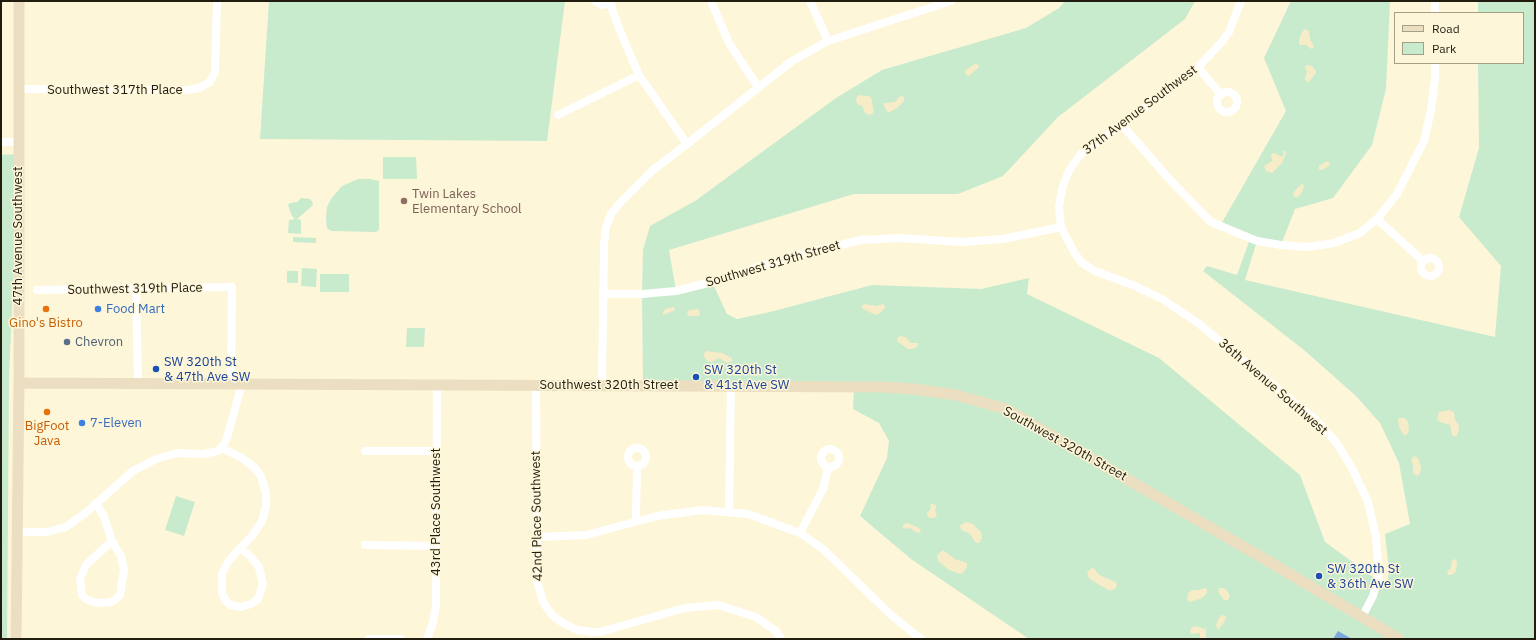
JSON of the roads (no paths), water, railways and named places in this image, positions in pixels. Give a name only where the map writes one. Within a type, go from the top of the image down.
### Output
[{"type":"main road","name":"47th Avenue Southwest","points":[[16,639],[19,383],[18,1]]},
{"type":"main road","name":"Southwest 320th Street","points":[[19,383],[884,387],[914,389],[956,395],[1006,409],[1399,639]]},
{"type":"street","name":"Southwest 317th Place","points":[[18,89],[187,90],[199,88],[210,82],[215,72],[217,1]]},
{"type":"street","points":[[595,1],[597,4],[602,5],[611,2],[621,33],[639,75],[687,144]]},
{"type":"street","points":[[711,1],[729,43],[758,87]]},
{"type":"street","points":[[810,1],[828,41]]},
{"type":"street","points":[[602,385],[604,245],[606,227],[611,214],[619,204],[654,170],[792,61],[828,41],[951,1]]},
{"type":"street","name":"37th Avenue Southwest","points":[[1061,227],[1059,206],[1063,185],[1070,169],[1081,154],[1198,67],[1229,32],[1241,1]]},
{"type":"street","points":[[1435,1],[1435,12]]},
{"type":"street","points":[[1122,125],[1167,176],[1211,222],[1250,239],[1281,245],[1307,247],[1334,243],[1360,233],[1377,219],[1396,194],[1424,140],[1431,110],[1435,79],[1435,64]]},
{"type":"street","points":[[1198,67],[1221,95]]},
{"type":"street","points":[[558,115],[639,75]]},
{"type":"street","points":[[1,142],[19,142]]},
{"type":"street","points":[[1377,219],[1423,261]]},
{"type":"street","name":"Southwest 319th Street","points":[[604,294],[642,294],[683,289],[712,282],[789,257],[861,240],[899,238],[962,242],[1003,239],[1061,227]]},
{"type":"street","name":"36th Avenue Southwest","points":[[1061,227],[1081,262],[1093,270],[1135,286],[1162,299],[1198,323],[1316,420],[1336,442],[1352,468],[1365,496],[1374,523],[1379,574],[1373,596],[1362,617]]},
{"type":"street","name":"Southwest 319th Place","points":[[38,290],[232,287],[237,383]]},
{"type":"street","points":[[136,289],[138,383]]},
{"type":"street","points":[[17,532],[57,530],[66,526],[76,520],[133,471],[156,458],[177,453],[208,454],[222,448],[227,438],[237,383]]},
{"type":"street","name":"43rd Place Southwest","points":[[427,639],[435,614],[437,384]]},
{"type":"street","name":"42nd Place Southwest","points":[[536,385],[537,580],[543,602],[552,614],[557,619],[577,630],[600,632],[673,611],[700,606],[718,605],[756,617],[776,631],[782,639]]},
{"type":"street","points":[[729,511],[731,386]]},
{"type":"street","points":[[222,448],[236,454],[248,462],[258,472],[265,486],[266,506],[262,521],[252,536],[240,548],[225,566],[222,574],[221,586],[223,596],[227,603],[241,607],[251,604],[258,599],[263,584],[259,567],[250,556],[240,548]]},
{"type":"street","points":[[365,451],[437,451]]},
{"type":"street","points":[[636,521],[637,466]]},
{"type":"street","points":[[800,533],[823,489],[828,467]]},
{"type":"street","points":[[96,503],[104,518],[112,541],[121,556],[124,570],[120,594],[116,599],[111,602],[93,602],[86,599],[82,595],[80,579],[86,565],[112,541]]},
{"type":"street","points":[[537,537],[586,535],[657,516],[703,510],[729,511],[748,514],[800,533],[823,549],[892,616],[921,639]]},
{"type":"street","points":[[365,545],[436,546]]},
{"type":"street","points":[[369,639],[401,639]]},
{"type":"water","points":[[1338,631],[1352,639],[1333,639]]},
{"type":"place","name":"Twin Lakes Elementary School","points":[[404,201]]},
{"type":"place","name":"Gino's Bistro","points":[[46,309]]},
{"type":"place","name":"Food Mart","points":[[98,309]]},
{"type":"place","name":"Chevron","points":[[67,342]]},
{"type":"place","name":"SW 320th St & 47th Ave SW","points":[[156,369]]},
{"type":"place","name":"SW 320th St & 41st Ave SW","points":[[696,377]]},
{"type":"place","name":"BigFoot Java","points":[[47,412]]},
{"type":"place","name":"7-Eleven","points":[[82,423]]},
{"type":"place","name":"SW 320th St & 36th Ave SW","points":[[1319,576]]}]
